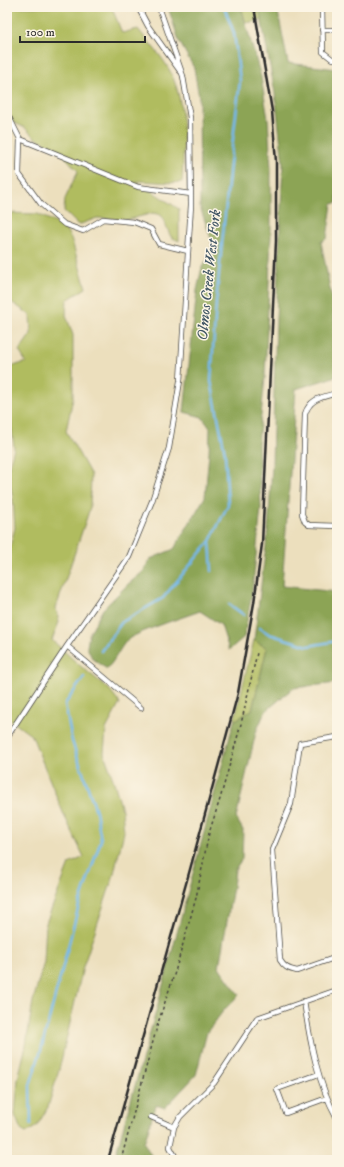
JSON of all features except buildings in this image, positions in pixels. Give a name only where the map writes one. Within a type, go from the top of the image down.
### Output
[{"type":"lane","points":[[138,7],[148,26],[183,76]]},
{"type":"lane","points":[[7,737],[67,646],[129,557],[152,501],[169,448],[180,381],[191,194],[190,118],[183,76],[159,7]]},
{"type":"lane","points":[[322,7],[323,52],[332,59],[337,59]]},
{"type":"lane","points":[[322,30],[337,30]]},
{"type":"lane","points":[[7,113],[20,139],[19,174],[40,204],[64,224],[83,231],[103,219],[134,222],[151,229],[159,244],[188,251]]},
{"type":"lane","points":[[20,139],[138,187],[191,194]]},
{"type":"lane","points":[[337,393],[316,399],[310,403],[304,414],[302,514],[305,522],[309,525],[337,526]]},
{"type":"lane","points":[[67,646],[141,708]]},
{"type":"lane","points":[[337,737],[300,744],[291,804],[272,850],[280,960],[284,966],[290,970],[296,971],[337,957]]},
{"type":"lane","points":[[177,1160],[170,1147],[174,1127],[180,1117],[214,1083],[257,1018],[337,990]]},
{"type":"lane","points":[[304,1001],[310,1044],[319,1074],[337,1118]]},
{"type":"lane","points":[[319,1074],[277,1089],[286,1113],[328,1098]]},
{"type":"lane","points":[[151,1117],[174,1127]]},
{"type":"path","points":[[121,1160],[158,1022],[175,972],[196,898],[209,833],[220,799],[257,654]]},
{"type":"green space","points":[[7,7],[117,7],[112,8],[122,33],[138,29],[160,56],[168,67],[176,85],[182,113],[182,182],[170,183],[136,181],[179,209],[179,241],[171,237],[161,215],[153,213],[127,220],[97,218],[78,225],[64,211],[65,199],[78,171],[58,149],[35,138],[25,128],[7,119]]},
{"type":"green space","points":[[168,7],[241,7],[261,77],[268,119],[271,169],[271,234],[265,378],[258,444],[261,508],[252,593],[244,637],[229,650],[221,625],[200,611],[149,629],[126,641],[107,669],[92,658],[87,647],[89,634],[103,609],[127,585],[144,571],[150,559],[174,549],[205,497],[210,428],[202,417],[184,412],[197,290],[202,267],[211,254],[212,241],[200,207],[199,97],[194,68],[179,41]]},
{"type":"green space","points":[[241,7],[259,7],[262,20],[246,23]]},
{"type":"green space","points":[[259,7],[277,7],[288,63],[337,69],[337,203],[332,204],[327,238],[321,242],[333,304],[337,338],[337,376],[296,389],[282,586],[337,592],[337,683],[293,688],[265,712],[256,732],[236,818],[243,830],[242,859],[235,869],[219,967],[239,995],[224,1010],[207,1032],[196,1075],[165,1108],[156,1105],[144,1143],[151,1155],[150,1160],[114,1160],[153,1022],[234,721],[252,710],[267,648],[254,640],[268,530],[272,466],[276,319],[283,163],[275,93]]},
{"type":"green space","points":[[7,213],[38,214],[64,227],[71,238],[86,288],[67,300],[66,315],[73,335],[73,398],[66,431],[91,475],[90,508],[56,608],[59,622],[52,640],[78,664],[109,689],[120,703],[106,729],[104,753],[122,810],[124,832],[113,877],[83,967],[59,1070],[48,1107],[37,1126],[26,1133],[21,1130],[15,1115],[18,1079],[26,1045],[33,1001],[44,962],[46,923],[69,864],[84,857],[64,815],[32,736],[9,719],[7,721],[7,573],[9,571],[9,551],[15,528],[13,499],[8,470],[14,448],[11,423],[7,418],[7,368],[26,362],[19,351],[31,334],[30,315],[7,299]]},
{"type":"green space","points":[[254,640],[267,648],[252,710],[234,721]]},
{"type":"waterway","name":"Olmos Creek West Fork","points":[[101,651],[122,622],[163,598],[210,541],[228,505],[225,453],[211,381],[216,303],[240,81],[234,33],[224,7]]},
{"type":"waterway","points":[[210,542],[212,571]]},
{"type":"waterway","points":[[229,604],[244,615]]},
{"type":"waterway","points":[[260,628],[269,634],[308,646],[337,641]]},
{"type":"waterway","points":[[31,1125],[30,1085],[41,1050],[79,905],[101,840],[96,811],[72,741],[65,704],[84,677]]},
{"type":"railway","points":[[108,1160],[238,693],[254,603],[262,544],[276,241],[276,162],[272,111],[254,7]]}]
